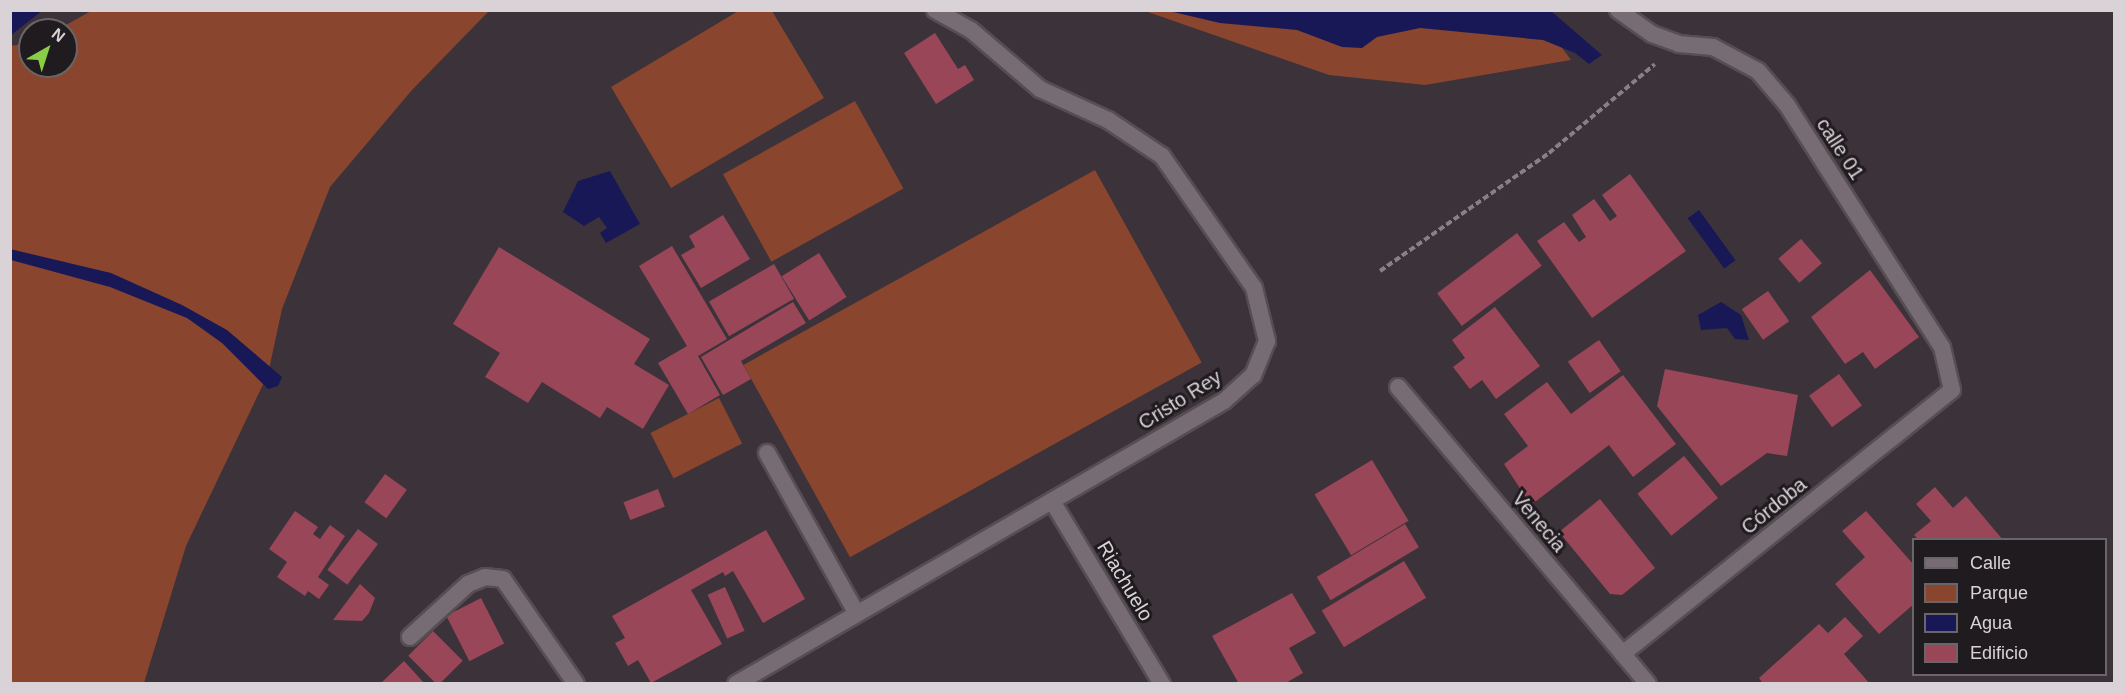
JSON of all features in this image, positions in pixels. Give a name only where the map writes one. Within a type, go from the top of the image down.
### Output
[{"type":"street","name":"Cristo Rey","points":[[736,684],[1224,400],[1253,375],[1267,341],[1254,288],[1162,156],[1108,120],[1040,89],[971,30],[935,10]]},
{"type":"street","name":"calle 01","points":[[1618,10],[1652,34],[1678,44],[1713,47],[1758,71],[1787,105],[1942,347],[1952,390]]},
{"type":"street","name":"Venecia","points":[[1398,387],[1648,684]]},
{"type":"street","name":"Córdoba","points":[[1623,654],[1952,390]]},
{"type":"street","points":[[767,453],[857,614]]},
{"type":"street","name":"Riachuelo","points":[[1052,501],[1162,684]]},
{"type":"street","points":[[410,636],[468,584],[485,577],[503,579],[576,684]]},
{"type":"path","points":[[1380,272],[1549,153],[1678,44]]},
{"type":"green space","points":[[740,10],[772,11],[824,98],[671,188],[611,87]]},
{"type":"green space","points":[[91,11],[489,11],[412,90],[330,187],[282,309],[268,374],[186,546],[144,683],[11,683],[10,46],[18,45],[18,78],[78,78],[78,18]]},
{"type":"green space","points":[[1145,11],[1535,11],[1571,60],[1425,85],[1329,75]]},
{"type":"green space","points":[[855,101],[903,188],[771,262],[723,174]]},
{"type":"green space","points":[[1095,170],[1202,362],[850,557],[743,365]]},
{"type":"green space","points":[[719,398],[742,443],[674,478],[650,433]]},
{"type":"water","points":[[11,10],[42,10],[33,18],[18,18],[18,30],[11,35]]},
{"type":"water","points":[[1169,11],[1551,11],[1602,55],[1589,64],[1575,53],[1543,40],[1420,28],[1377,37],[1362,48],[1342,47],[1297,30],[1220,23]]},
{"type":"water","points":[[610,171],[640,224],[606,243],[600,233],[607,228],[599,217],[584,226],[563,212],[578,181]]},
{"type":"water","points":[[1699,210],[1735,260],[1724,268],[1688,218]]},
{"type":"water","points":[[10,249],[111,273],[182,305],[227,330],[282,377],[278,386],[268,389],[222,343],[187,318],[110,287],[11,260]]},
{"type":"water","points":[[1721,302],[1741,315],[1749,340],[1735,339],[1727,328],[1701,330],[1698,315]]},
{"type":"building","points":[[935,33],[958,69],[965,65],[974,80],[936,104],[904,53]]},
{"type":"building","points":[[1630,174],[1686,251],[1592,318],[1537,241],[1564,222],[1579,242],[1586,237],[1572,215],[1594,199],[1610,221],[1617,216],[1602,195]]},
{"type":"building","points":[[723,215],[750,259],[701,288],[681,255],[695,247],[689,236]]},
{"type":"building","points":[[1517,233],[1542,266],[1462,326],[1437,293]]},
{"type":"building","points":[[1801,239],[1822,263],[1799,283],[1778,259]]},
{"type":"building","points":[[672,246],[727,339],[698,356],[720,395],[688,414],[658,363],[687,346],[639,266]]},
{"type":"building","points":[[499,247],[650,339],[634,364],[669,385],[643,429],[607,407],[600,418],[542,382],[528,403],[485,377],[500,353],[453,324]]},
{"type":"building","points":[[819,253],[847,297],[809,320],[782,276]]},
{"type":"building","points":[[774,264],[794,299],[729,336],[709,302]]},
{"type":"building","points":[[1870,270],[1919,337],[1875,369],[1863,352],[1845,364],[1811,317]]},
{"type":"building","points":[[1768,291],[1789,321],[1763,340],[1742,309]]},
{"type":"building","points":[[793,302],[806,323],[741,361],[751,379],[723,395],[701,357]]},
{"type":"building","points":[[1495,307],[1540,366],[1496,399],[1482,380],[1470,389],[1453,367],[1465,358],[1452,340]]},
{"type":"building","points":[[1599,340],[1621,371],[1590,393],[1568,362]]},
{"type":"building","points":[[1665,369],[1798,395],[1787,456],[1767,453],[1721,486],[1657,406]]},
{"type":"building","points":[[1839,374],[1862,406],[1832,427],[1809,396]]},
{"type":"building","points":[[1623,375],[1676,444],[1633,477],[1609,445],[1531,505],[1504,464],[1528,446],[1504,414],[1547,382],[1571,414]]},
{"type":"building","points":[[1684,456],[1718,498],[1671,536],[1637,494]]},
{"type":"building","points":[[1372,460],[1409,521],[1351,555],[1315,495]]},
{"type":"building","points":[[385,474],[407,490],[386,518],[364,502]]},
{"type":"building","points":[[1935,487],[1953,508],[1966,496],[2001,538],[1917,538],[1914,535],[1931,521],[1916,504]]},
{"type":"building","points":[[658,489],[665,507],[630,520],[623,502]]},
{"type":"building","points":[[1600,499],[1655,568],[1622,595],[1610,594],[1559,532]]},
{"type":"building","points":[[295,511],[318,527],[313,534],[320,539],[330,525],[345,536],[318,577],[329,585],[319,599],[308,591],[305,596],[277,577],[287,562],[269,549]]},
{"type":"building","points":[[1866,511],[1912,563],[1912,606],[1879,634],[1835,584],[1865,557],[1842,531]]},
{"type":"building","points":[[1405,524],[1419,547],[1331,600],[1317,577]]},
{"type":"building","points":[[358,529],[378,544],[347,585],[327,570]]},
{"type":"building","points":[[766,530],[805,599],[763,623],[733,571],[725,576],[723,572],[691,590],[722,644],[651,683],[638,660],[628,666],[615,643],[625,638],[612,616]]},
{"type":"building","points":[[1404,561],[1426,598],[1344,647],[1322,610]]},
{"type":"building","points":[[360,584],[375,598],[369,613],[362,621],[333,620]]},
{"type":"building","points":[[725,587],[745,631],[727,639],[708,595]]},
{"type":"building","points":[[1292,593],[1316,633],[1289,648],[1303,673],[1284,684],[1239,684],[1212,636]]},
{"type":"building","points":[[481,598],[504,643],[469,661],[446,616]]},
{"type":"building","points":[[1845,617],[1863,636],[1844,654],[1870,684],[1763,684],[1759,678],[1819,624],[1828,633]]},
{"type":"building","points":[[433,631],[463,661],[439,684],[437,684],[408,656]]},
{"type":"building","points":[[404,661],[425,684],[380,684]]}]
